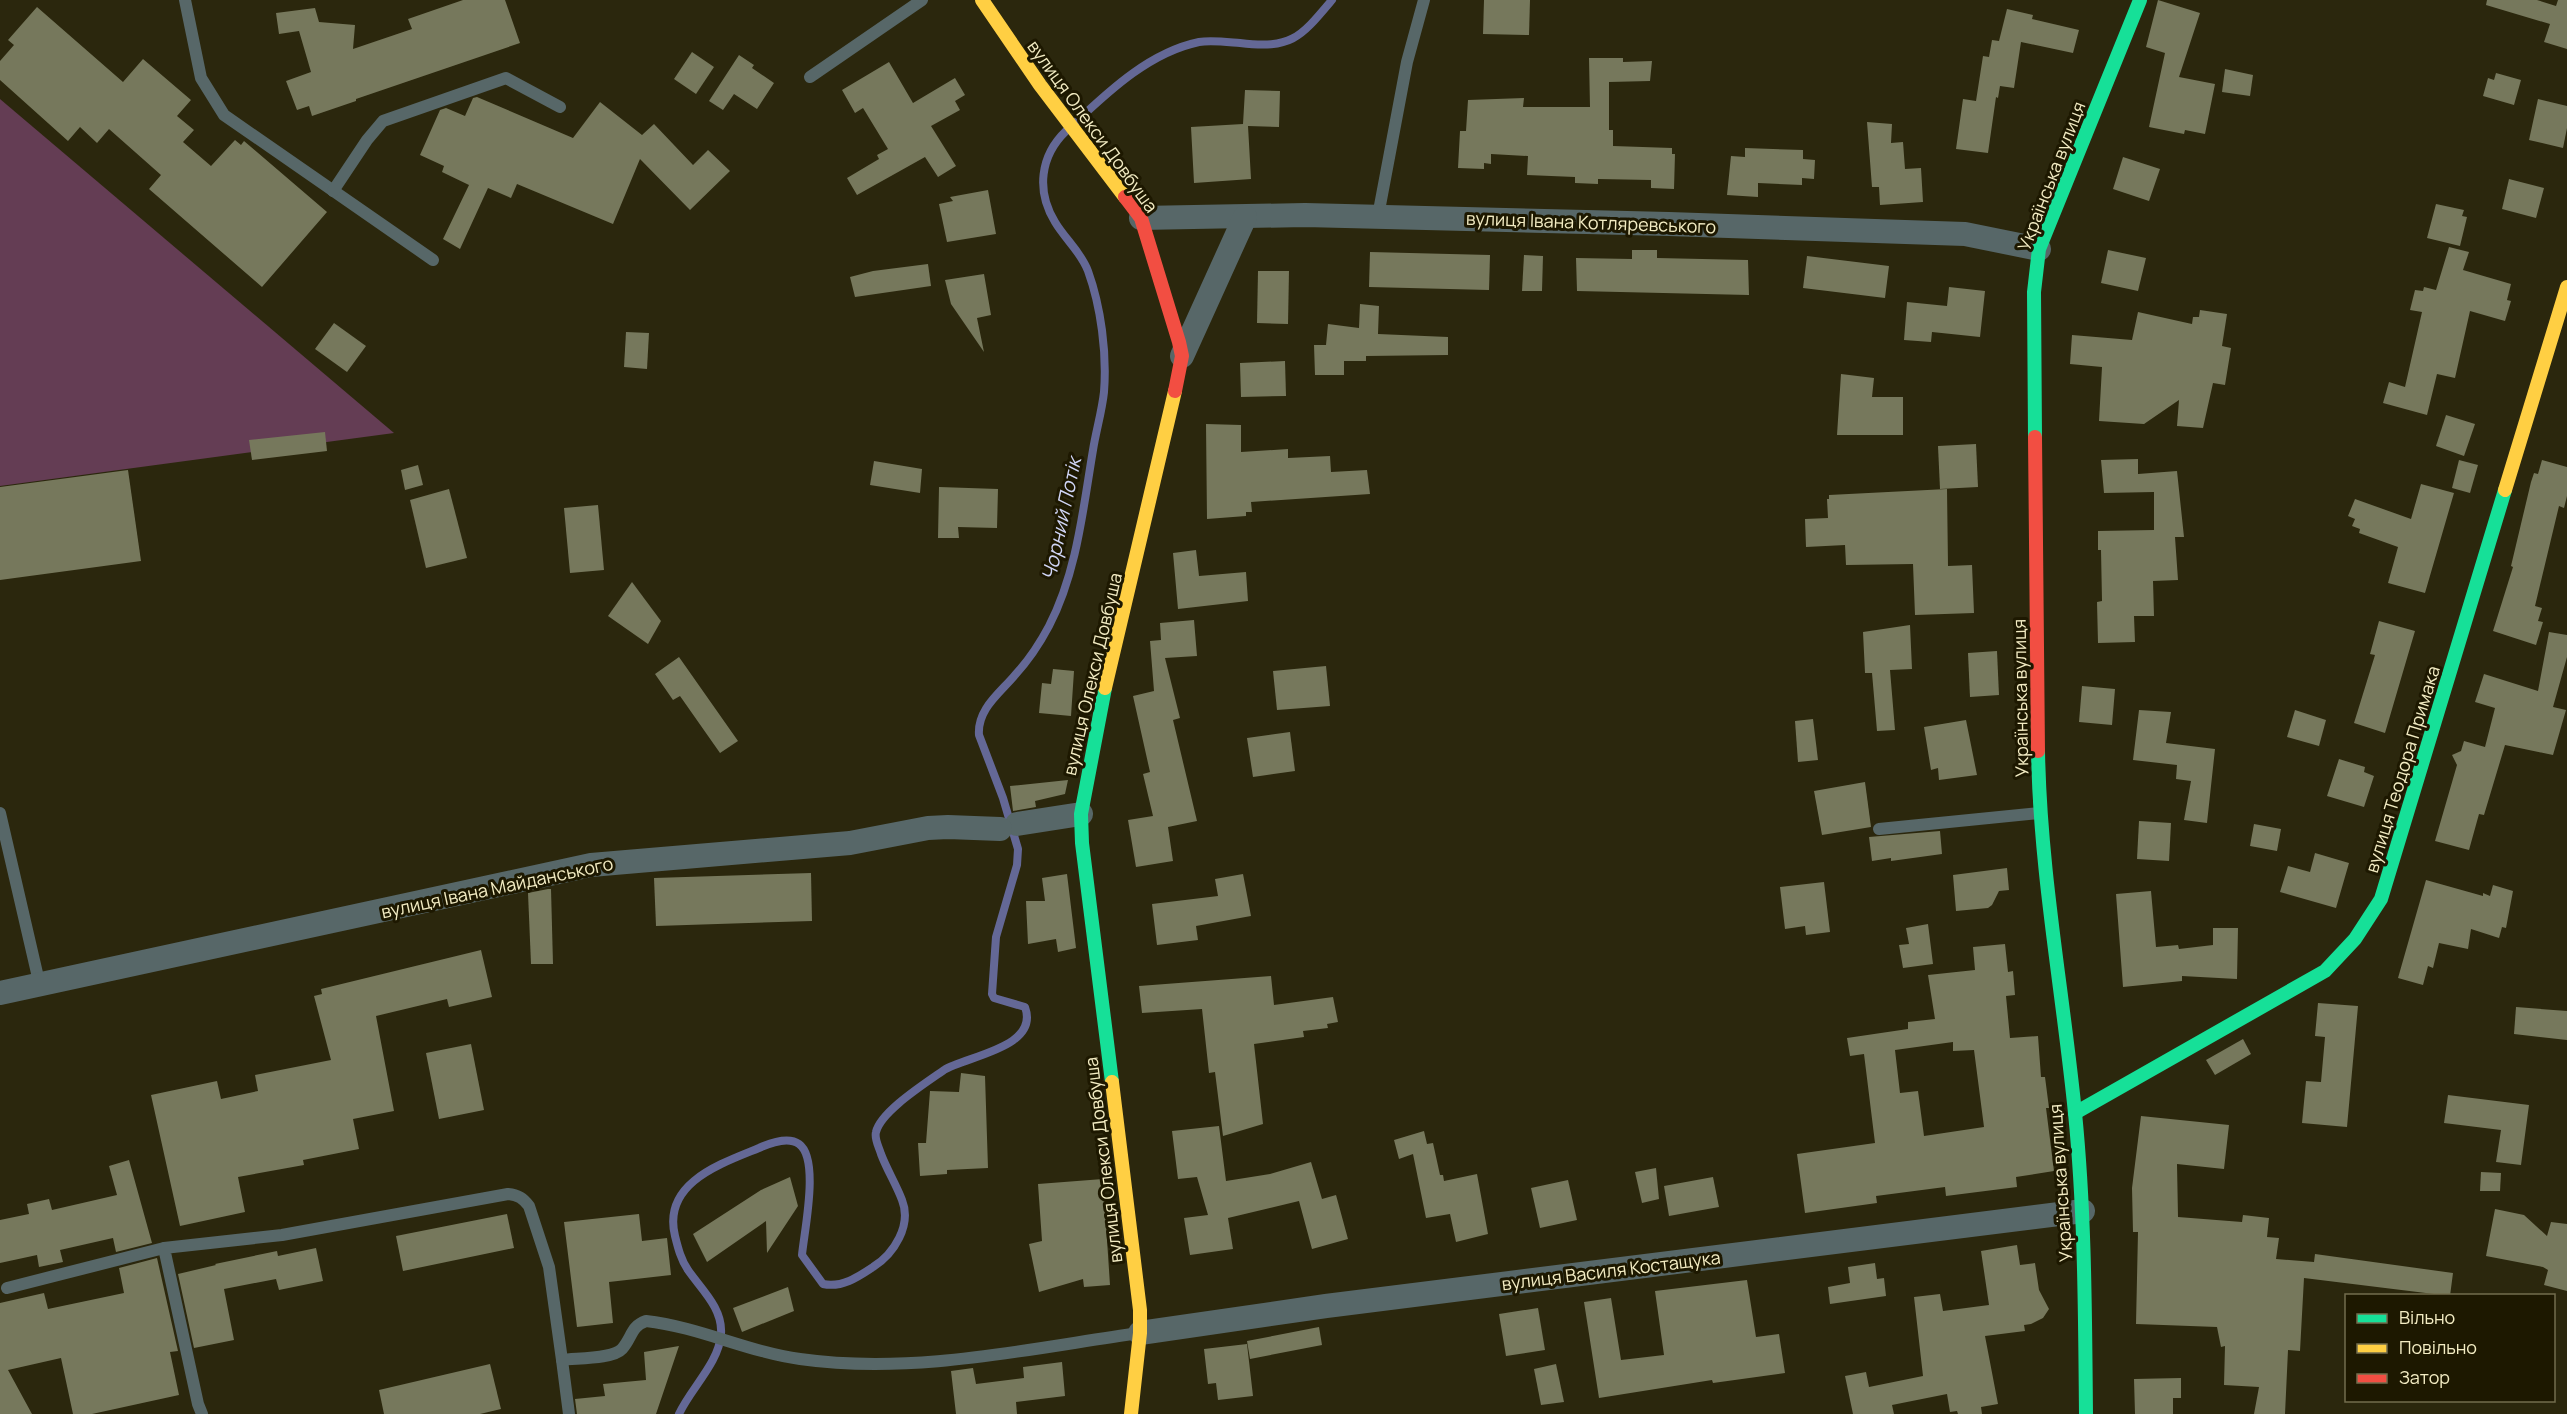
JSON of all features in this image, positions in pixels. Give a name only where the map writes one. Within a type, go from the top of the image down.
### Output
[{"type":"street","name":"вулиця Олекси Довбуша","points":[[982,0],[1056,107],[1141,218],[1176,328],[1182,356],[1175,395],[1098,715],[1081,814],[1140,1310],[1140,1333],[1131,1414]]},
{"type":"street","name":"Українська вулиця","points":[[2086,1414],[2083,1211],[2075,1113],[2039,813],[2034,292],[2039,249],[2140,0]]},
{"type":"street","name":"вулиця Івана Котляревського","points":[[1141,218],[1378,216],[1965,234],[2039,249]]},
{"type":"street","points":[[1182,356],[1245,217]]},
{"type":"street","name":"вулиця Теодора Примака","points":[[2075,1113],[2325,971],[2355,939],[2381,899],[2567,287]]},
{"type":"street","name":"вулиця Івана Майданського","points":[[0,993],[591,865],[850,843],[938,827],[1009,826],[1081,814]]},
{"type":"street","name":"вулиця Василя Костащука","points":[[1140,1333],[1326,1306],[2083,1211]]},
{"type":"lane","points":[[185,0],[201,78],[224,115],[433,260]]},
{"type":"lane","points":[[810,77],[922,0]]},
{"type":"lane","points":[[1378,216],[1407,62],[1424,0]]},
{"type":"lane","points":[[333,191],[367,140],[383,121],[506,78],[560,106]]},
{"type":"lane","points":[[0,813],[40,986]]},
{"type":"lane","points":[[1879,829],[2039,813]]},
{"type":"lane","points":[[7,1288],[164,1248],[282,1234],[508,1194],[517,1195],[529,1206],[549,1267],[569,1414]]},
{"type":"lane","points":[[164,1248],[202,1414]]},
{"type":"lane","points":[[562,1360],[616,1353],[625,1345],[638,1324],[646,1321],[696,1332],[733,1344],[821,1362],[913,1364],[1140,1333]]},
{"type":"shaded area","points":[[0,99],[394,433],[0,486]]},
{"type":"building","points":[[463,0],[505,0],[520,43],[312,116],[309,106],[297,110],[286,81],[311,72],[299,31],[279,34],[276,13],[315,8],[319,22],[355,25],[353,49],[412,29],[408,19]]},
{"type":"building","points":[[1484,0],[1530,0],[1529,35],[1483,34]]},
{"type":"building","points":[[2158,0],[2200,13],[2179,77],[2215,84],[2205,134],[2185,130],[2184,134],[2149,127],[2165,53],[2146,47]]},
{"type":"building","points":[[2487,0],[2537,0],[2556,6],[2558,0],[2567,0],[2567,49],[2544,42],[2550,24],[2486,5]]},
{"type":"building","points":[[37,7],[123,82],[143,59],[191,100],[177,116],[194,130],[183,142],[211,166],[235,140],[241,145],[244,141],[327,212],[262,287],[149,189],[161,175],[109,129],[97,143],[80,127],[68,141],[0,80],[0,61],[14,45],[8,40]]},
{"type":"building","points":[[2007,9],[2033,15],[2032,19],[2079,30],[2073,53],[2021,42],[2014,88],[2000,86],[1998,98],[1996,97],[1988,153],[1956,149],[1963,99],[1976,101],[1983,56],[1989,57],[1992,40],[1999,41]]},
{"type":"building","points":[[692,52],[714,67],[696,94],[674,79]]},
{"type":"building","points":[[739,55],[754,65],[752,68],[774,83],[757,109],[734,94],[723,110],[709,101]]},
{"type":"building","points":[[1589,58],[1623,58],[1623,62],[1652,61],[1650,81],[1609,82],[1609,130],[1613,130],[1613,146],[1672,148],[1672,154],[1675,154],[1674,189],[1651,188],[1651,180],[1598,179],[1598,184],[1575,183],[1575,177],[1527,175],[1528,156],[1491,154],[1491,164],[1484,163],[1484,169],[1458,168],[1460,131],[1466,131],[1468,100],[1524,98],[1523,107],[1590,107]]},
{"type":"building","points":[[889,62],[913,103],[955,78],[965,95],[955,101],[960,110],[931,126],[956,166],[938,177],[925,157],[857,195],[847,178],[879,159],[877,155],[888,149],[863,108],[855,113],[842,90]]},
{"type":"building","points":[[2225,69],[2253,75],[2250,96],[2222,92]]},
{"type":"building","points":[[2496,73],[2521,80],[2514,105],[2483,96],[2488,78],[2494,80]]},
{"type":"building","points":[[1245,90],[1280,91],[1279,127],[1248,126],[1251,179],[1194,183],[1191,127],[1243,124]]},
{"type":"building","points":[[477,97],[573,138],[600,102],[642,135],[654,124],[693,165],[708,150],[730,171],[690,210],[640,159],[613,224],[517,184],[511,198],[488,188],[460,249],[443,239],[469,185],[442,172],[444,166],[420,155],[440,110],[446,108],[465,116],[473,98]]},
{"type":"building","points":[[2538,99],[2567,106],[2567,128],[2563,148],[2529,140]]},
{"type":"building","points":[[1867,122],[1892,124],[1891,143],[1903,142],[1905,169],[1921,168],[1923,202],[1880,205],[1879,187],[1872,187]]},
{"type":"building","points":[[1745,148],[1803,150],[1803,159],[1815,160],[1814,179],[1802,178],[1802,185],[1758,183],[1758,197],[1727,195],[1731,156],[1745,157]]},
{"type":"building","points":[[2123,157],[2160,169],[2149,201],[2113,189]]},
{"type":"building","points":[[2509,179],[2544,188],[2536,218],[2502,209]]},
{"type":"building","points":[[988,190],[996,234],[947,242],[939,204],[953,201],[950,197]]},
{"type":"building","points":[[2436,204],[2464,210],[2462,216],[2467,217],[2460,246],[2427,238]]},
{"type":"building","points":[[2449,247],[2469,252],[2463,270],[2511,284],[2507,300],[2511,301],[2505,321],[2470,311],[2455,378],[2437,374],[2427,415],[2383,403],[2389,382],[2405,387],[2422,312],[2410,310],[2415,290],[2423,291],[2424,287],[2436,290]]},
{"type":"building","points":[[1632,250],[1657,250],[1657,258],[1748,260],[1749,295],[1577,291],[1576,258],[1632,259]]},
{"type":"building","points":[[2108,250],[2146,258],[2138,291],[2101,283]]},
{"type":"building","points":[[1370,252],[1490,255],[1489,290],[1369,287]]},
{"type":"building","points":[[1524,255],[1543,256],[1542,291],[1522,291]]},
{"type":"building","points":[[1807,256],[1889,266],[1885,298],[1803,288]]},
{"type":"building","points":[[928,264],[931,286],[855,297],[850,277],[873,271]]},
{"type":"building","points":[[1258,271],[1289,271],[1288,324],[1257,323]]},
{"type":"building","points":[[984,274],[991,315],[977,318],[984,352],[951,304],[945,280]]},
{"type":"building","points":[[1949,287],[1985,291],[1980,337],[1932,332],[1931,342],[1904,340],[1907,302],[1947,306]]},
{"type":"building","points":[[1360,304],[1379,306],[1378,334],[1448,337],[1448,355],[1366,356],[1366,361],[1344,361],[1344,375],[1315,375],[1314,345],[1326,345],[1328,324],[1359,328]]},
{"type":"building","points":[[2200,310],[2227,314],[2222,346],[2231,348],[2225,385],[2213,383],[2203,428],[2177,426],[2179,400],[2144,424],[2099,421],[2102,367],[2070,364],[2072,335],[2132,340],[2138,312],[2192,324],[2193,317],[2199,317]]},
{"type":"building","points":[[334,323],[366,346],[347,372],[315,349]]},
{"type":"building","points":[[626,332],[649,333],[647,369],[624,367]]},
{"type":"building","points":[[1285,361],[1286,396],[1241,397],[1240,363]]},
{"type":"building","points":[[1841,374],[1874,378],[1872,397],[1903,397],[1903,435],[1837,435]]},
{"type":"building","points":[[2446,415],[2475,424],[2464,456],[2436,446]]},
{"type":"building","points":[[1206,424],[1241,425],[1241,452],[1288,449],[1288,458],[1330,456],[1331,472],[1367,470],[1370,494],[1251,502],[1252,512],[1246,512],[1246,516],[1207,519]]},
{"type":"building","points":[[325,432],[327,451],[252,460],[249,440]]},
{"type":"building","points":[[1976,444],[1978,487],[1940,489],[1938,446]]},
{"type":"building","points":[[2138,459],[2138,474],[2177,471],[2184,537],[2175,537],[2178,580],[2153,581],[2154,616],[2134,616],[2135,642],[2098,643],[2097,602],[2102,601],[2101,550],[2098,550],[2098,531],[2154,530],[2154,492],[2104,493],[2101,460]]},
{"type":"building","points":[[2459,460],[2478,465],[2470,493],[2452,488]]},
{"type":"building","points":[[2542,460],[2567,467],[2567,496],[2564,508],[2559,506],[2535,606],[2542,608],[2538,621],[2543,622],[2536,645],[2493,631],[2513,567],[2511,566],[2531,482],[2534,473],[2538,474]]},
{"type":"building","points":[[874,461],[922,469],[920,493],[870,485]]},
{"type":"building","points":[[418,465],[423,485],[405,490],[401,470]]},
{"type":"building","points":[[128,470],[141,561],[0,580],[0,487]]},
{"type":"building","points":[[2421,484],[2454,493],[2425,593],[2388,583],[2398,547],[2359,533],[2360,529],[2352,526],[2355,519],[2348,516],[2355,499],[2411,519]]},
{"type":"building","points":[[939,487],[998,489],[997,528],[958,527],[959,538],[938,538]]},
{"type":"building","points":[[449,489],[467,558],[426,568],[410,500]]},
{"type":"building","points":[[1947,489],[1948,566],[1972,565],[1974,613],[1915,615],[1913,564],[1846,565],[1845,545],[1806,547],[1805,519],[1828,518],[1827,499],[1829,495]]},
{"type":"building","points":[[598,505],[604,570],[570,573],[564,508]]},
{"type":"building","points":[[1196,550],[1199,576],[1246,572],[1248,601],[1178,609],[1173,553]]},
{"type":"building","points":[[632,582],[661,621],[648,644],[608,616]]},
{"type":"building","points":[[1194,620],[1197,656],[1165,658],[1180,718],[1173,720],[1197,821],[1168,827],[1173,861],[1136,867],[1128,820],[1153,816],[1143,774],[1150,772],[1133,696],[1154,691],[1150,641],[1161,640],[1160,623]]},
{"type":"building","points":[[2379,621],[2415,631],[2385,733],[2354,723],[2375,655],[2370,654]]},
{"type":"building","points":[[1910,625],[1912,669],[1890,670],[1895,730],[1877,731],[1872,673],[1865,673],[1863,632]]},
{"type":"building","points":[[2549,632],[2567,635],[2567,657],[2553,707],[2566,710],[2553,755],[2505,745],[2484,815],[2479,814],[2469,850],[2435,841],[2457,765],[2452,755],[2461,751],[2464,741],[2485,747],[2495,708],[2475,702],[2484,674],[2538,691]]},
{"type":"building","points":[[1997,651],[1999,695],[1970,697],[1968,653]]},
{"type":"building","points":[[679,657],[738,741],[720,753],[680,696],[673,700],[655,674]]},
{"type":"building","points":[[1326,666],[1330,706],[1277,710],[1273,671]]},
{"type":"building","points":[[1053,669],[1074,671],[1071,716],[1039,713],[1042,683],[1051,684]]},
{"type":"building","points":[[2082,686],[2115,689],[2112,725],[2079,722]]},
{"type":"building","points":[[2139,710],[2171,712],[2166,743],[2215,749],[2207,823],[2184,820],[2191,781],[2176,779],[2177,765],[2133,760]]},
{"type":"building","points":[[2295,710],[2326,720],[2319,746],[2287,737]]},
{"type":"building","points":[[1813,719],[1818,760],[1798,762],[1795,721]]},
{"type":"building","points":[[1966,720],[1977,775],[1939,780],[1938,768],[1931,770],[1924,727]]},
{"type":"building","points":[[1290,732],[1295,771],[1253,777],[1247,738]]},
{"type":"building","points":[[2339,759],[2365,767],[2364,772],[2374,776],[2364,807],[2327,796]]},
{"type":"building","points":[[1068,780],[1065,794],[1035,801],[1036,807],[1013,811],[1010,786]]},
{"type":"building","points":[[1865,782],[1871,827],[1822,835],[1814,791]]},
{"type":"building","points":[[2139,821],[2171,823],[2169,861],[2137,859]]},
{"type":"building","points":[[2254,824],[2281,829],[2277,851],[2250,846]]},
{"type":"building","points":[[1940,831],[1942,854],[1891,861],[1891,858],[1872,861],[1869,837]]},
{"type":"building","points":[[2315,853],[2349,863],[2336,908],[2280,892],[2288,866],[2310,872]]},
{"type":"building","points":[[2007,868],[2009,890],[1999,891],[1992,905],[1988,908],[1956,911],[1953,875]]},
{"type":"building","points":[[811,873],[812,921],[656,926],[654,878]]},
{"type":"building","points":[[1067,874],[1076,948],[1058,952],[1056,939],[1028,944],[1026,901],[1045,901],[1042,878]]},
{"type":"building","points":[[1243,874],[1251,916],[1196,926],[1198,940],[1157,945],[1152,904],[1218,896],[1215,879]]},
{"type":"building","points":[[2426,880],[2483,896],[2483,893],[2490,896],[2493,885],[2513,891],[2506,928],[2502,927],[2499,938],[2471,929],[2468,949],[2439,943],[2433,968],[2428,966],[2423,985],[2398,978]]},
{"type":"building","points":[[1824,882],[1830,932],[1806,935],[1805,926],[1785,929],[1780,887]]},
{"type":"building","points":[[551,889],[553,964],[531,964],[528,893]]},
{"type":"building","points":[[2151,891],[2156,947],[2178,945],[2179,949],[2213,945],[2213,928],[2238,928],[2237,979],[2182,976],[2182,981],[2123,987],[2116,894]]},
{"type":"building","points":[[1928,924],[1933,964],[1903,968],[1899,945],[1909,944],[1906,928]]},
{"type":"building","points":[[2005,944],[2008,972],[2013,971],[2015,995],[2006,996],[2010,1038],[2038,1036],[2041,1077],[2045,1077],[2049,1108],[2046,1108],[2054,1171],[2016,1177],[2017,1187],[1946,1196],[1945,1187],[1876,1196],[1877,1203],[1805,1213],[1797,1154],[1875,1143],[1864,1054],[1850,1056],[1847,1038],[1908,1029],[1908,1022],[1935,1019],[1928,975],[1975,970],[1973,947]],"holes":[[[1953,1042],[1953,1051],[1974,1050],[1984,1127],[1924,1136],[1918,1091],[1900,1093],[1895,1050]]]},
{"type":"building","points":[[481,950],[492,997],[449,1007],[447,999],[376,1016],[394,1111],[353,1119],[359,1149],[303,1160],[304,1165],[238,1177],[245,1212],[180,1226],[151,1095],[217,1081],[221,1099],[258,1091],[255,1075],[331,1060],[314,996],[322,994],[321,989]]},
{"type":"building","points":[[1271,976],[1274,1005],[1333,997],[1338,1022],[1327,1024],[1328,1028],[1303,1031],[1304,1037],[1254,1044],[1263,1124],[1223,1136],[1215,1072],[1209,1073],[1202,1009],[1142,1013],[1139,986]]},
{"type":"building","points":[[2318,1003],[2358,1006],[2347,1127],[2302,1123],[2306,1081],[2321,1082],[2325,1037],[2315,1036]]},
{"type":"building","points":[[2516,1007],[2567,1011],[2567,1040],[2514,1034]]},
{"type":"building","points":[[2243,1039],[2251,1054],[2215,1075],[2206,1060]]},
{"type":"building","points":[[471,1044],[484,1110],[439,1119],[426,1053]]},
{"type":"building","points":[[961,1073],[985,1076],[988,1168],[947,1170],[947,1174],[920,1176],[918,1143],[926,1143],[930,1091],[959,1092]]},
{"type":"building","points":[[2448,1095],[2529,1105],[2521,1165],[2496,1162],[2501,1130],[2444,1123]]},
{"type":"building","points":[[2141,1116],[2229,1125],[2224,1169],[2177,1164],[2178,1217],[2242,1222],[2243,1215],[2269,1218],[2267,1237],[2279,1238],[2276,1259],[2314,1262],[2315,1254],[2453,1273],[2450,1294],[2304,1278],[2300,1351],[2288,1350],[2285,1414],[2254,1414],[2259,1387],[2224,1385],[2225,1346],[2221,1347],[2217,1327],[2136,1324],[2138,1232],[2133,1232],[2132,1188]]},
{"type":"building","points":[[1219,1126],[1226,1181],[1270,1174],[1311,1162],[1322,1199],[1336,1195],[1348,1239],[1312,1249],[1299,1201],[1228,1218],[1233,1249],[1190,1255],[1184,1218],[1208,1215],[1197,1177],[1178,1179],[1172,1131]]},
{"type":"building","points":[[1424,1131],[1427,1144],[1433,1143],[1440,1175],[1443,1175],[1444,1181],[1477,1174],[1488,1234],[1456,1242],[1450,1214],[1426,1218],[1413,1154],[1399,1159],[1394,1140]]},
{"type":"building","points":[[129,1160],[152,1243],[116,1252],[113,1238],[60,1250],[63,1262],[39,1267],[37,1255],[0,1263],[0,1220],[29,1214],[27,1204],[49,1199],[52,1210],[117,1195],[109,1166]]},
{"type":"building","points":[[1656,1168],[1659,1199],[1642,1203],[1635,1172]]},
{"type":"building","points":[[2481,1172],[2501,1173],[2500,1191],[2480,1191]]},
{"type":"building","points":[[790,1177],[798,1206],[767,1253],[766,1221],[707,1262],[693,1234],[761,1190]]},
{"type":"building","points":[[1713,1177],[1719,1207],[1669,1216],[1664,1186]]},
{"type":"building","points":[[1103,1179],[1110,1285],[1084,1287],[1083,1279],[1039,1292],[1029,1244],[1042,1241],[1038,1184]]},
{"type":"building","points":[[1568,1180],[1577,1220],[1540,1228],[1531,1188]]},
{"type":"building","points":[[2495,1209],[2524,1215],[2547,1236],[2551,1222],[2567,1224],[2567,1291],[2544,1285],[2548,1270],[2543,1267],[2486,1256]]},
{"type":"building","points":[[507,1214],[514,1248],[403,1271],[396,1236]]},
{"type":"building","points":[[639,1214],[642,1241],[667,1238],[671,1275],[609,1282],[613,1323],[577,1327],[564,1222]]},
{"type":"building","points":[[2017,1245],[2020,1265],[2035,1263],[2039,1290],[2049,1309],[2043,1318],[2024,1325],[2025,1331],[1985,1336],[1998,1404],[1981,1407],[1982,1414],[1958,1414],[1957,1411],[1950,1412],[1947,1394],[1892,1405],[1894,1414],[1853,1414],[1845,1376],[1866,1372],[1869,1387],[1923,1376],[1914,1297],[1940,1294],[1943,1311],[1989,1305],[1981,1251]]},
{"type":"building","points":[[316,1248],[323,1281],[279,1290],[276,1279],[224,1289],[234,1340],[194,1348],[178,1274],[277,1251],[278,1256]]},
{"type":"building","points":[[157,1258],[178,1351],[170,1352],[179,1395],[92,1414],[73,1414],[61,1358],[8,1370],[32,1414],[0,1414],[0,1303],[44,1293],[48,1309],[124,1293],[119,1268]]},
{"type":"building","points":[[1875,1263],[1877,1279],[1884,1278],[1886,1296],[1830,1304],[1828,1287],[1850,1283],[1848,1267]]},
{"type":"building","points":[[1747,1280],[1756,1337],[1779,1334],[1785,1373],[1713,1383],[1712,1380],[1599,1398],[1584,1302],[1611,1298],[1621,1360],[1664,1355],[1655,1291]]},
{"type":"building","points":[[788,1287],[794,1311],[742,1332],[733,1308]]},
{"type":"building","points":[[1538,1308],[1545,1350],[1506,1356],[1499,1314]]},
{"type":"building","points":[[1319,1327],[1322,1345],[1250,1359],[1247,1341]]},
{"type":"building","points":[[1247,1344],[1253,1396],[1218,1400],[1216,1383],[1208,1384],[1204,1349]]},
{"type":"building","points":[[679,1346],[656,1414],[577,1414],[575,1399],[605,1396],[603,1384],[646,1380],[644,1352]]},
{"type":"building","points":[[1062,1362],[1065,1396],[1016,1402],[1017,1414],[956,1414],[951,1371],[973,1368],[976,1384],[1024,1378],[1023,1367]]},
{"type":"building","points":[[490,1364],[501,1409],[480,1414],[384,1414],[379,1390]]},
{"type":"building","points":[[1556,1364],[1564,1402],[1541,1405],[1534,1369]]},
{"type":"building","points":[[2181,1378],[2181,1398],[2173,1398],[2173,1414],[2135,1414],[2134,1379]]},
{"type":"waterway","name":"Чорний Потік","points":[[1077,121],[1133,73],[1164,54],[1204,41],[1258,44],[1284,42],[1303,32],[1332,0]]},
{"type":"waterway","name":"Чорний Потік","points":[[679,1414],[710,1365],[721,1334],[721,1325],[715,1307],[686,1266],[675,1236],[673,1218],[677,1202],[686,1189],[712,1169],[774,1142],[784,1140],[799,1144],[809,1164],[810,1180],[802,1255],[823,1284],[843,1283],[856,1278],[888,1255],[899,1238],[905,1219],[902,1200],[876,1140],[876,1132],[880,1124],[886,1115],[905,1098],[944,1070],[998,1049],[1012,1041],[1022,1032],[1027,1021],[1025,1007],[994,998],[992,994],[996,937],[1017,865],[1018,849],[1003,798],[979,735],[979,726],[991,702],[1020,670],[1038,645],[1059,605],[1078,540],[1103,399],[1104,346],[1093,285],[1081,258],[1055,222],[1049,210],[1043,186],[1046,163],[1051,151],[1066,131]]},
{"type":"traffic: fast","points":[[2035,437],[2034,292],[2039,249],[2140,0]]},
{"type":"traffic: fast","points":[[2075,1113],[2325,971],[2355,939],[2381,899],[2505,490]]},
{"type":"traffic: fast","points":[[1105,688],[1081,814],[1082,843],[1112,1082]]},
{"type":"traffic: fast","points":[[2038,751],[2047,887],[2070,1068],[2081,1188],[2086,1414]]},
{"type":"traffic: slow","points":[[982,0],[1040,85],[1125,197]]},
{"type":"traffic: slow","points":[[2505,490],[2567,287]]},
{"type":"traffic: slow","points":[[1105,688],[1175,391]]},
{"type":"traffic: slow","points":[[1112,1082],[1140,1310],[1140,1333],[1131,1414]]},
{"type":"traffic: jam","points":[[1125,197],[1141,218],[1179,342],[1182,356],[1175,391]]},
{"type":"traffic: jam","points":[[2035,437],[2038,751]]}]
